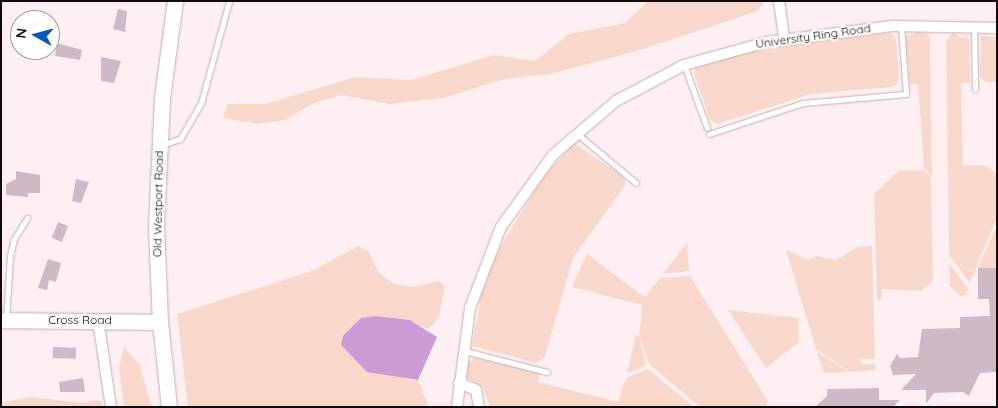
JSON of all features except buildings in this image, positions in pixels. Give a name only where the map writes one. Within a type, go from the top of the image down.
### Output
[{"type":"main road","name":"Old Westport Road","points":[[169,407],[160,322],[156,226],[158,145],[175,1]]},
{"type":"main road","name":"Cross Road","points":[[4,320],[160,322]]},
{"type":"street","points":[[779,1],[784,38]]},
{"type":"street","name":"University Ring Road","points":[[456,407],[462,350],[474,292],[501,227],[538,172],[576,133],[629,93],[684,65],[784,38],[901,26],[997,28]]},
{"type":"street","points":[[98,320],[111,407]]},
{"type":"street","points":[[459,383],[476,390],[479,407]]},
{"type":"street","name":"University Ring Road","points":[[459,383],[461,407]]},
{"type":"lane","points":[[158,145],[169,145],[180,139],[198,111],[213,70],[229,1]]},
{"type":"lane","points":[[684,65],[708,131],[804,103],[906,94],[901,26]]},
{"type":"lane","points":[[974,27],[975,90]]},
{"type":"lane","points":[[576,133],[636,183]]},
{"type":"lane","points":[[4,320],[10,256],[14,239],[27,218]]},
{"type":"lane","points":[[462,350],[547,372]]},
{"type":"shaded area","points":[[648,1],[765,1],[758,11],[637,51],[550,74],[505,79],[443,98],[389,104],[342,95],[314,103],[285,120],[257,124],[223,118],[227,104],[266,104],[355,77],[411,80],[494,55],[535,61],[569,34],[625,23]]},
{"type":"shaded area","points":[[917,32],[928,34],[930,39],[932,177],[924,168],[918,84],[910,85],[906,37]]},
{"type":"shaded area","points":[[891,33],[896,38],[899,77],[897,85],[811,94],[717,124],[710,120],[694,74],[694,69],[736,55],[813,41]]},
{"type":"shaded area","points":[[952,33],[965,39],[962,33],[969,39],[970,83],[961,83],[963,165],[987,166],[997,175],[997,218],[970,283],[949,255],[946,42]]},
{"type":"shaded area","points":[[981,36],[997,37],[997,82],[986,82],[980,77]]},
{"type":"shaded area","points":[[574,143],[624,177],[626,184],[573,258],[545,357],[536,363],[472,346],[482,289],[501,245],[544,176]]},
{"type":"shaded area","points":[[924,170],[931,177],[933,281],[921,291],[882,289],[881,300],[877,299],[874,194],[898,171]]},
{"type":"shaded area","points":[[997,226],[997,268],[978,268],[987,247]]},
{"type":"shaded area","points":[[687,243],[689,271],[663,274]]},
{"type":"shaded area","points":[[358,246],[368,251],[379,273],[394,284],[412,287],[439,281],[445,286],[439,318],[428,329],[410,320],[375,316],[361,318],[343,336],[342,345],[354,359],[412,381],[418,380],[429,407],[188,407],[177,314],[312,271]]},
{"type":"shaded area","points":[[872,246],[875,359],[860,359],[862,364],[875,364],[875,370],[850,372],[816,349],[786,250],[809,260],[816,256],[836,260],[857,247]]},
{"type":"shaded area","points":[[587,254],[645,297],[660,278],[690,276],[767,399],[767,406],[700,407],[649,364],[640,338],[646,366],[627,373],[636,334],[639,337],[642,305],[572,287]]},
{"type":"shaded area","points":[[949,263],[968,288],[966,295],[960,296],[950,286]]},
{"type":"shaded area","points":[[728,310],[799,318],[798,343],[766,368]]},
{"type":"shaded area","points":[[375,316],[410,320],[437,337],[418,380],[367,372],[341,345],[343,336],[361,318]]},
{"type":"shaded area","points":[[124,347],[140,365],[152,407],[124,407],[119,367]]},
{"type":"shaded area","points":[[817,352],[846,370],[847,372],[824,373]]},
{"type":"shaded area","points":[[475,358],[540,373],[538,382],[618,402],[626,378],[648,369],[694,407],[490,407],[483,388],[467,377],[468,364]]},
{"type":"shaded area","points":[[32,397],[81,403],[95,400],[101,401],[103,407],[1,407],[7,401]]}]
